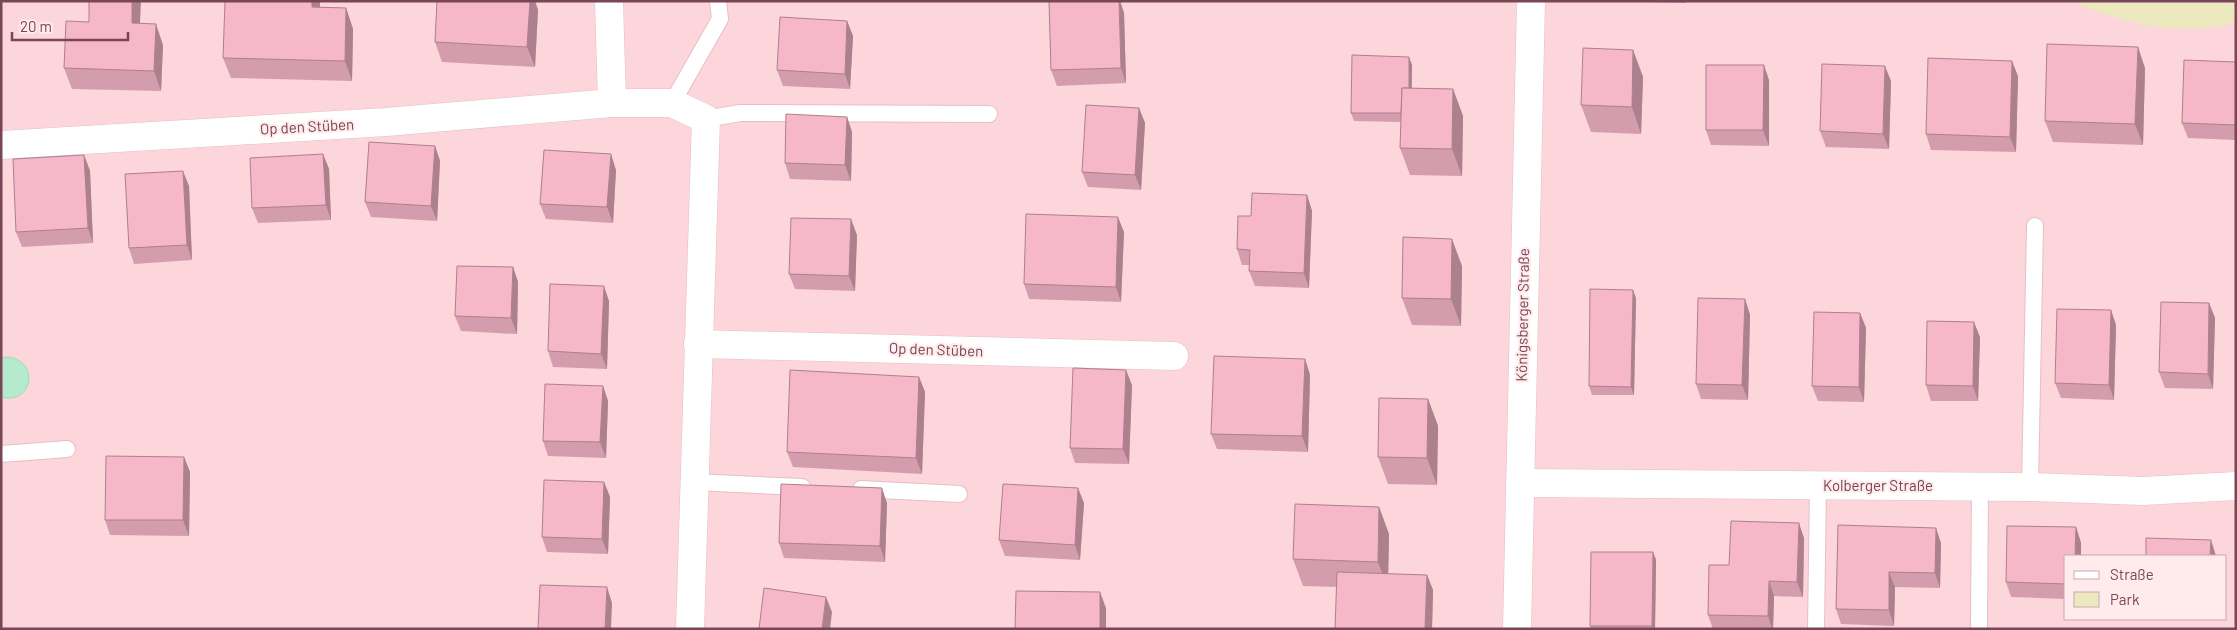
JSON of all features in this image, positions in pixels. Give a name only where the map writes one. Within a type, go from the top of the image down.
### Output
[{"type":"street","points":[[609,1],[612,103]]},
{"type":"street","name":"Königsberger Straße","points":[[1517,629],[1532,1]]},
{"type":"street","name":"Op den Stüben","points":[[1,145],[386,122],[612,103],[672,103],[706,118]]},
{"type":"street","points":[[690,629],[706,118]]},
{"type":"street","name":"Op den Stüben","points":[[698,344],[1174,356]]},
{"type":"street","name":"Kolberger Straße","points":[[1520,483],[1980,486],[2143,492],[2236,486]]},
{"type":"lane","points":[[672,103],[720,19],[718,1]]},
{"type":"lane","points":[[706,118],[740,112],[989,114]]},
{"type":"lane","points":[[2030,487],[2035,226]]},
{"type":"lane","points":[[1,454],[67,449]]},
{"type":"lane","points":[[694,482],[822,488]]},
{"type":"lane","points":[[1816,629],[1818,486]]},
{"type":"lane","points":[[1979,629],[1980,486]]},
{"type":"lane","points":[[841,489],[959,494]]},
{"type":"shaded area","points":[[1,1],[2236,1],[2236,629],[1,629]]},
{"type":"shaded area","points":[[6,357],[17,360],[24,365],[28,373],[29,381],[26,389],[20,395],[12,398],[1,397],[1,358]]},
{"type":"green space","points":[[2072,1],[2236,1],[2236,22],[2194,29],[2152,26],[2111,16]]},
{"type":"building","points":[[89,1],[132,1],[132,23],[156,24],[154,71],[64,68],[66,21],[89,22]]},
{"type":"building","points":[[225,1],[312,1],[312,7],[346,8],[345,61],[223,58]]},
{"type":"building","points":[[437,1],[530,1],[527,47],[435,42]]},
{"type":"building","points":[[1049,1],[1119,1],[1121,68],[1051,70]]},
{"type":"building","points":[[780,17],[847,21],[845,74],[777,70]]},
{"type":"building","points":[[2047,44],[2138,47],[2135,124],[2045,121]]},
{"type":"building","points":[[1583,48],[1633,50],[1632,107],[1581,105]]},
{"type":"building","points":[[1352,55],[1409,57],[1409,88],[1402,88],[1401,113],[1351,113]]},
{"type":"building","points":[[1928,58],[2012,61],[2010,137],[1926,134]]},
{"type":"building","points":[[2184,60],[2236,62],[2236,125],[2182,123]]},
{"type":"building","points":[[1822,64],[1885,66],[1883,134],[1820,131]]},
{"type":"building","points":[[1706,65],[1764,65],[1763,130],[1706,130]]},
{"type":"building","points":[[1402,88],[1453,89],[1452,149],[1400,148]]},
{"type":"building","points":[[1086,105],[1139,108],[1135,175],[1082,172]]},
{"type":"building","points":[[786,114],[847,117],[845,165],[785,163]]},
{"type":"building","points":[[369,142],[435,146],[431,206],[365,202]]},
{"type":"building","points":[[544,150],[611,154],[607,207],[540,204]]},
{"type":"building","points":[[323,154],[326,205],[252,208],[250,158]]},
{"type":"building","points":[[84,155],[88,228],[16,232],[13,159]]},
{"type":"building","points":[[183,171],[187,245],[129,248],[125,174]]},
{"type":"building","points":[[1252,193],[1307,195],[1304,273],[1249,271],[1250,250],[1237,249],[1238,216],[1251,216]]},
{"type":"building","points":[[1026,214],[1118,217],[1116,287],[1024,284]]},
{"type":"building","points":[[791,218],[851,219],[849,276],[789,274]]},
{"type":"building","points":[[1403,237],[1452,239],[1451,299],[1402,298]]},
{"type":"building","points":[[457,266],[513,267],[511,318],[455,316]]},
{"type":"building","points":[[550,284],[604,286],[601,354],[548,351]]},
{"type":"building","points":[[1590,289],[1633,290],[1631,387],[1589,386]]},
{"type":"building","points":[[1698,298],[1745,299],[1742,385],[1696,384]]},
{"type":"building","points":[[2161,302],[2209,303],[2208,374],[2159,372]]},
{"type":"building","points":[[2057,309],[2111,310],[2109,385],[2055,383]]},
{"type":"building","points":[[1814,312],[1860,313],[1859,387],[1812,386]]},
{"type":"building","points":[[1927,321],[1974,322],[1973,386],[1926,385]]},
{"type":"building","points":[[1214,356],[1305,359],[1302,436],[1211,434]]},
{"type":"building","points":[[1073,368],[1126,370],[1123,449],[1070,448]]},
{"type":"building","points":[[790,370],[919,377],[916,458],[787,452]]},
{"type":"building","points":[[545,384],[603,386],[600,442],[543,441]]},
{"type":"building","points":[[1379,398],[1428,399],[1427,458],[1378,457]]},
{"type":"building","points":[[106,456],[184,457],[183,520],[105,520]]},
{"type":"building","points":[[544,480],[604,482],[602,539],[542,537]]},
{"type":"building","points":[[781,484],[882,488],[880,546],[779,543]]},
{"type":"building","points":[[1003,484],[1078,488],[1075,545],[999,540]]},
{"type":"building","points":[[1295,504],[1379,507],[1378,562],[1293,559]]},
{"type":"building","points":[[1731,521],[1799,523],[1797,582],[1769,581],[1768,616],[1708,615],[1709,565],[1729,565]]},
{"type":"building","points":[[1838,525],[1936,528],[1935,573],[1889,572],[1889,610],[1836,609]]},
{"type":"building","points":[[2007,526],[2076,527],[2075,555],[2064,555],[2064,584],[2006,582]]},
{"type":"building","points":[[2146,538],[2211,540],[2210,555],[2146,555]]},
{"type":"building","points":[[1591,552],[1653,552],[1652,626],[1590,626]]},
{"type":"building","points":[[1337,572],[1427,575],[1425,629],[1335,629]]},
{"type":"building","points":[[540,585],[607,587],[605,629],[538,629]]},
{"type":"building","points":[[764,588],[826,597],[822,629],[759,629]]},
{"type":"building","points":[[1016,591],[1100,592],[1100,629],[1015,629]]}]
